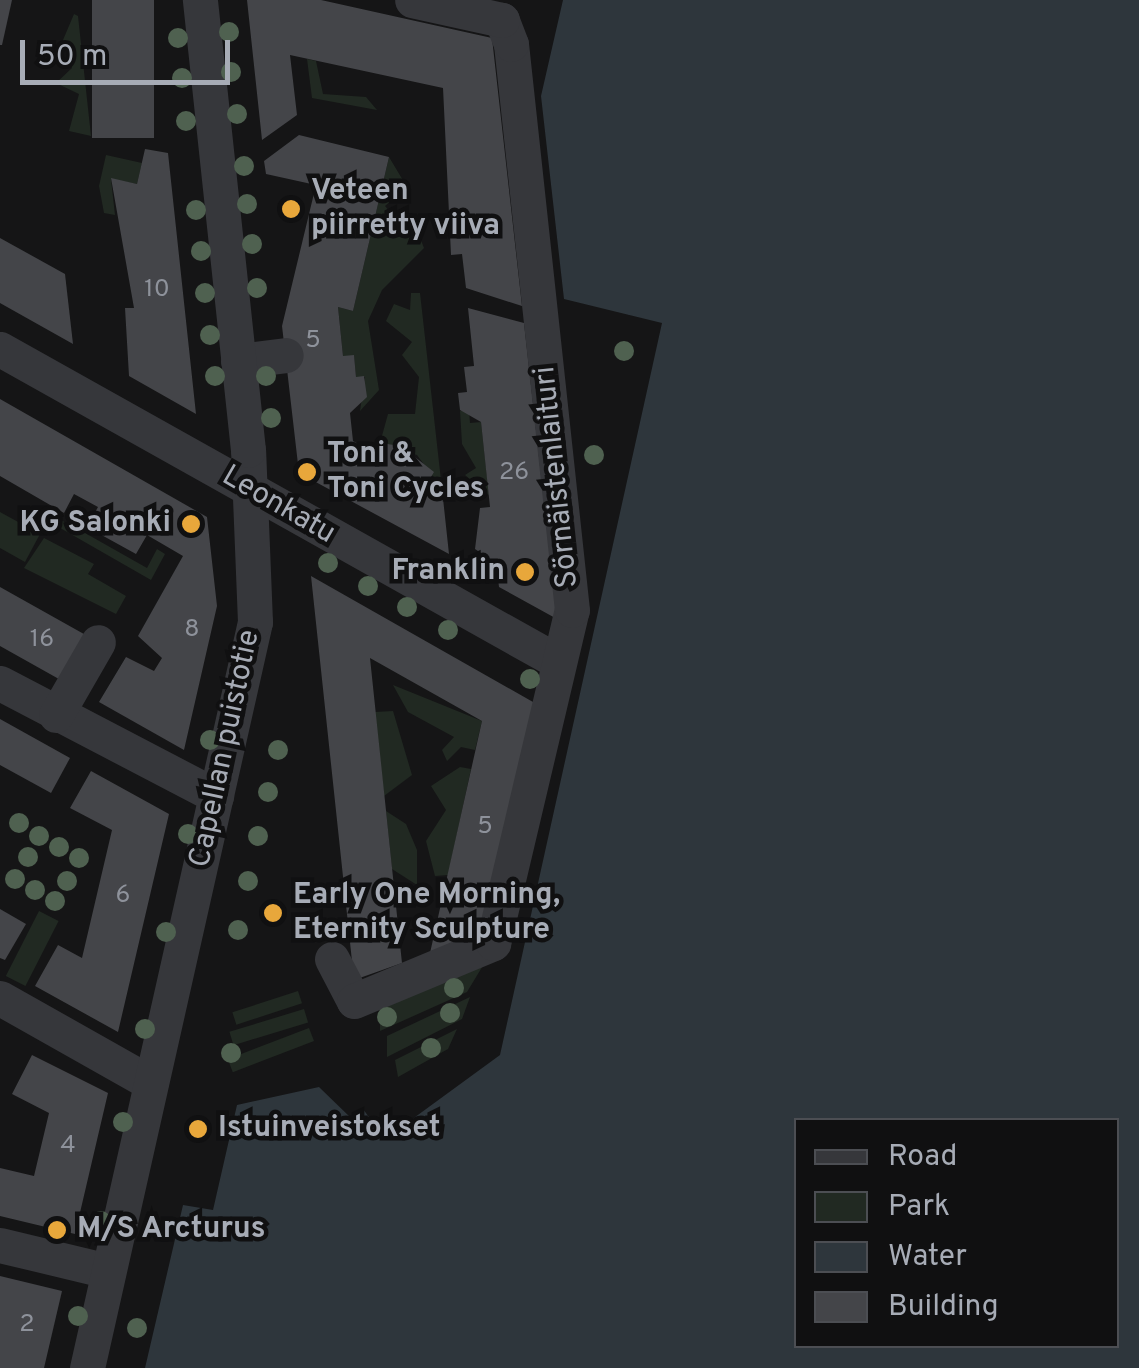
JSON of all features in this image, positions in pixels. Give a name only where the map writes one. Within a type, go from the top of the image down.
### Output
[{"type":"street","name":"Capellan puistotie","points":[[87,1368],[255,622],[250,490],[200,0]]},
{"type":"street","name":"Sörnäistenlaituri","points":[[332,959],[354,1000],[493,943],[543,656],[572,610],[511,44],[502,20],[412,0]]},
{"type":"street","name":"Leonkatu","points":[[0,349],[543,656]]},
{"type":"street","points":[[238,360],[286,356]]},
{"type":"street","points":[[56,715],[98,642]]},
{"type":"street","points":[[0,683],[216,796]]},
{"type":"street","points":[[0,998],[151,1082]]},
{"type":"street","points":[[0,1245],[108,1271]]},
{"type":"green space","points":[[74,14],[78,16],[91,136],[69,131],[79,94],[56,83],[72,68],[63,40]]},
{"type":"green space","points":[[307,59],[316,61],[323,94],[366,97],[377,110],[312,98]]},
{"type":"green space","points":[[106,155],[142,163],[137,184],[111,179],[115,215],[104,213],[99,186]]},
{"type":"green space","points":[[389,157],[407,187],[385,206],[396,219],[393,233],[417,230],[424,248],[382,290],[368,321],[379,390],[360,411],[365,377],[356,377],[354,356],[343,356],[338,307],[353,311]]},
{"type":"green space","points":[[411,293],[420,293],[442,489],[417,455],[380,443],[388,414],[415,414],[419,377],[402,355],[412,342],[386,321],[394,304],[410,310]]},
{"type":"green space","points":[[469,410],[470,423],[481,422],[489,495],[465,475],[476,468],[462,444],[460,411]]},
{"type":"green space","points":[[82,506],[78,529],[147,568],[157,549],[165,554],[151,580],[34,513],[37,507],[70,525]]},
{"type":"green space","points":[[0,512],[40,534],[25,562],[0,548]]},
{"type":"green space","points":[[44,538],[94,564],[88,574],[126,596],[116,614],[24,568]]},
{"type":"green space","points":[[393,685],[482,721],[475,750],[461,747],[447,761],[442,750],[454,737],[408,712]]},
{"type":"green space","points":[[393,711],[412,775],[384,796],[375,712]]},
{"type":"green space","points":[[460,767],[471,769],[448,875],[435,876],[426,841],[446,810],[431,786]]},
{"type":"green space","points":[[386,811],[406,824],[417,850],[417,885],[392,869]]},
{"type":"green space","points":[[39,911],[59,921],[25,986],[6,976]]},
{"type":"green space","points":[[487,959],[467,992],[380,1031],[380,1009]]},
{"type":"green space","points":[[298,991],[302,1003],[236,1025],[232,1012]]},
{"type":"green space","points":[[470,997],[462,1019],[387,1057],[387,1036]]},
{"type":"green space","points":[[304,1009],[308,1022],[234,1045],[229,1032]]},
{"type":"green space","points":[[309,1028],[314,1041],[233,1072],[228,1059]]},
{"type":"green space","points":[[457,1029],[448,1049],[398,1077],[395,1060]]},
{"type":"water","points":[[563,0],[1139,0],[1139,1368],[145,1368],[183,1205],[213,1210],[237,1105],[319,1087],[352,1119],[363,1109],[385,1139],[500,1055],[662,323],[564,299],[541,96]]},
{"type":"building","points":[[0,0],[12,0],[2,45],[0,45]]},
{"type":"building","points":[[92,0],[154,0],[154,138],[92,138]]},
{"type":"building","points":[[247,0],[321,0],[492,38],[522,306],[466,288],[462,254],[451,255],[443,88],[290,55],[297,115],[262,140]]},
{"type":"building","points":[[299,135],[389,157],[353,311],[338,307],[343,356],[354,355],[356,377],[364,376],[367,397],[350,413],[353,441],[374,453],[380,443],[401,446],[434,472],[428,482],[442,489],[449,554],[299,473],[282,326],[316,185],[266,174],[264,161]]},
{"type":"building","points":[[145,149],[168,153],[196,414],[129,376],[125,308],[134,308],[111,178],[137,184]]},
{"type":"building","points":[[0,238],[65,274],[73,344],[0,303]]},
{"type":"building","points":[[468,308],[524,323],[557,619],[499,587],[496,563],[475,549],[480,508],[490,507],[481,422],[460,410],[458,393],[467,392],[464,367],[474,366]]},
{"type":"building","points":[[0,399],[207,517],[217,606],[184,750],[99,702],[126,657],[154,671],[162,658],[138,636],[183,556],[147,535],[136,554],[87,527],[98,507],[74,494],[64,513],[0,476]]},
{"type":"building","points":[[311,576],[540,706],[488,931],[430,953],[482,721],[370,658],[402,963],[354,980]]},
{"type":"building","points":[[0,587],[91,638],[66,683],[0,646]]},
{"type":"building","points":[[0,719],[70,758],[51,793],[0,765]]},
{"type":"building","points":[[91,771],[169,814],[118,1032],[35,986],[58,945],[82,958],[112,830],[70,808]]},
{"type":"building","points":[[0,909],[26,924],[5,960],[0,958]]},
{"type":"building","points":[[32,1055],[108,1093],[75,1234],[0,1216],[0,1168],[34,1176],[49,1113],[12,1094]]},
{"type":"building","points":[[0,1276],[62,1291],[44,1368],[0,1368]]},
{"type":"place","name":"Veteen piirretty viiva","points":[[291,209]]},
{"type":"place","name":"Toni & Toni Cycles","points":[[307,472]]},
{"type":"place","name":"KG Salonki","points":[[191,524]]},
{"type":"place","name":"Franklin","points":[[525,572]]},
{"type":"place","name":"Early One Morning, Eternity Sculpture","points":[[273,913]]},
{"type":"place","name":"Istuinveistokset","points":[[198,1129]]},
{"type":"place","name":"M/S Arcturus","points":[[57,1230]]}]
